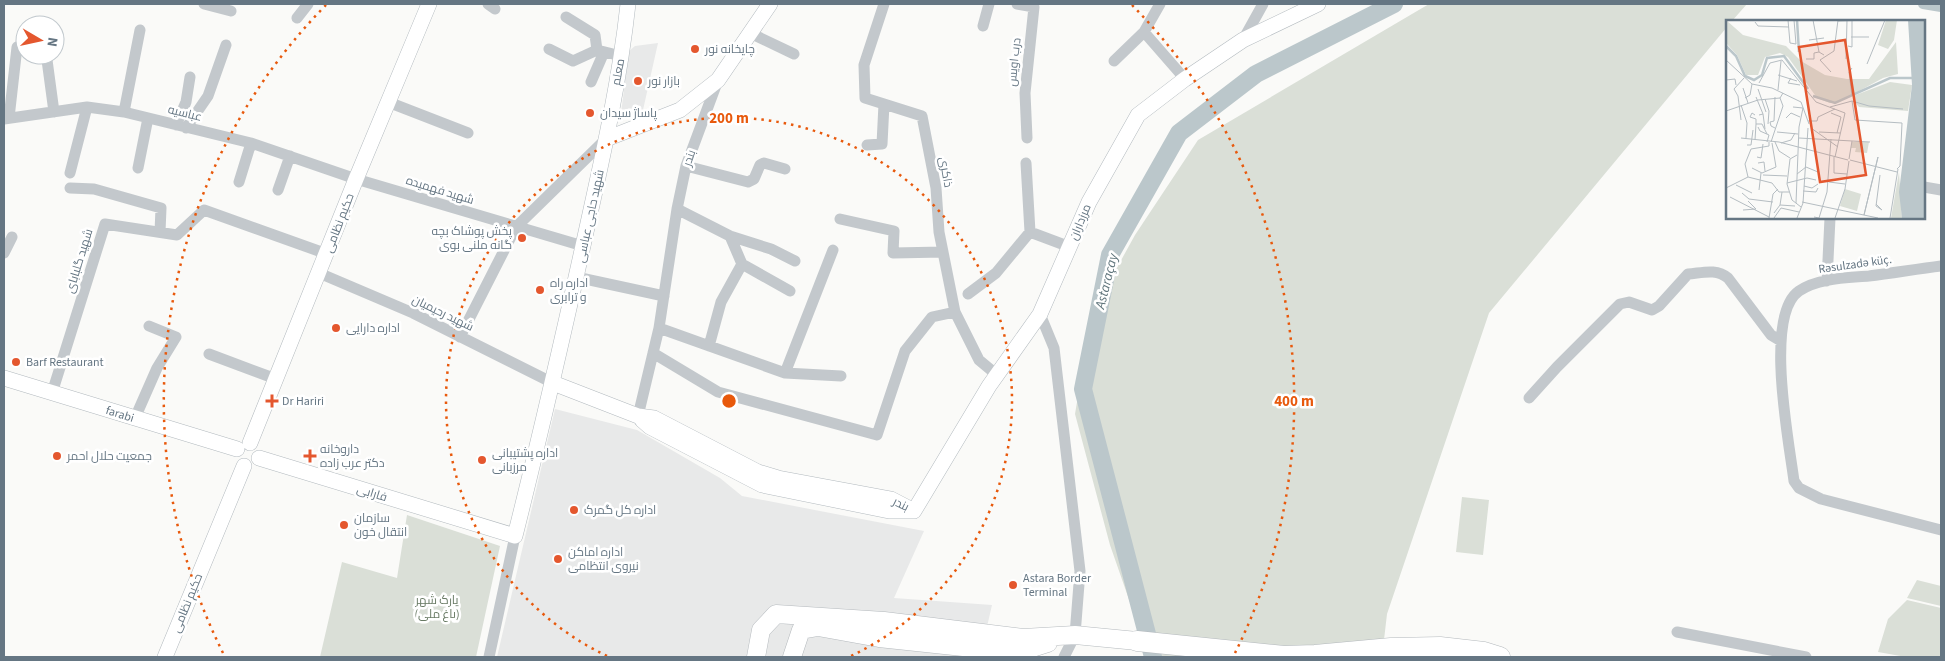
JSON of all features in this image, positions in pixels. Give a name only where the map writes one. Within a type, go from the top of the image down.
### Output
[{"type":"highway","points":[[1136,641],[1284,656],[1391,648],[1463,653],[1484,652],[1500,657]]},
{"type":"main road","points":[[756,657],[761,630],[776,614],[884,622],[1023,638],[1075,635],[1136,641]]},
{"type":"main road","points":[[792,657],[802,630],[818,627],[879,638],[982,649],[1026,650],[1075,635]]},
{"type":"street","points":[[204,4],[231,11]]},
{"type":"street","points":[[297,18],[308,4]]},
{"type":"street","name":"حکیم نظامی","points":[[244,446],[276,379],[429,4]]},
{"type":"street","name":"معلم","points":[[606,139],[628,4]]},
{"type":"street","points":[[460,337],[516,228],[606,139],[680,110],[718,80],[770,4]]},
{"type":"street","name":"ذاکری","points":[[884,4],[864,65],[865,98],[922,116],[936,188],[939,232],[954,312],[979,360],[996,375]]},
{"type":"street","points":[[983,26],[989,4]]},
{"type":"street","name":"درب اویس","points":[[1017,4],[1034,7],[1025,93],[1027,138]]},
{"type":"street","points":[[1114,61],[1144,32],[1160,4]]},
{"type":"street","points":[[1243,40],[1263,4]]},
{"type":"street","name":"مرزداران","points":[[914,510],[996,375],[1040,314],[1089,202],[1138,115],[1185,79],[1243,40],[1318,4]]},
{"type":"street","points":[[566,17],[595,35],[601,51],[591,82]]},
{"type":"street","points":[[124,112],[140,30]]},
{"type":"street","points":[[1144,32],[1185,79]]},
{"type":"street","points":[[750,33],[794,54]]},
{"type":"street","points":[[181,126],[208,96],[226,45]]},
{"type":"street","points":[[549,49],[573,61],[601,51],[621,56]]},
{"type":"street","points":[[7,119],[15,65]]},
{"type":"street","points":[[48,65],[54,112]]},
{"type":"street","points":[[181,126],[190,77]]},
{"type":"street","name":"بندر","points":[[638,416],[659,328],[677,210],[686,166],[718,80]]},
{"type":"street","points":[[388,102],[468,133]]},
{"type":"street","points":[[867,145],[882,144],[884,104]]},
{"type":"street","points":[[70,173],[87,107]]},
{"type":"street","name":"عباسیه","points":[[7,119],[87,107],[124,112],[251,143],[356,179]]},
{"type":"street","points":[[138,168],[148,118]]},
{"type":"street","name":"شهید حاجی عباسی","points":[[514,536],[553,383],[606,139]]},
{"type":"street","points":[[239,182],[251,143]]},
{"type":"street","points":[[278,190],[290,156]]},
{"type":"street","points":[[686,166],[748,182],[754,179],[760,165],[764,163],[785,169]]},
{"type":"street","points":[[968,294],[996,273],[1030,232],[1026,163]]},
{"type":"street","name":"شهید فهمیده","points":[[356,179],[516,228],[583,246]]},
{"type":"street","points":[[1925,187],[1941,190]]},
{"type":"street","points":[[70,188],[94,189],[161,208],[160,232]]},
{"type":"street","name":"شهید گلبابای","points":[[52,393],[105,224],[177,235],[204,210],[327,254]]},
{"type":"street","points":[[677,210],[730,236],[771,249],[796,261]]},
{"type":"street","points":[[840,219],[894,231],[893,253],[943,252]]},
{"type":"street","points":[[1827,281],[1830,219]]},
{"type":"street","points":[[1030,232],[1070,247]]},
{"type":"street","points":[[730,236],[742,264],[790,291]]},
{"type":"street","points":[[4,253],[12,237]]},
{"type":"street","points":[[785,373],[833,250]]},
{"type":"street","points":[[709,346],[721,302],[742,264]]},
{"type":"street","name":"Rəsulzadə küç.","points":[[1941,266],[1827,281],[1808,286],[1797,292],[1788,304],[1781,341],[1780,368],[1794,481],[1799,488],[1821,499],[1941,530]]},
{"type":"street","name":"شهید رحیمیان","points":[[319,273],[414,313],[553,383]]},
{"type":"street","points":[[1529,398],[1620,304],[1629,302],[1652,310],[1659,306],[1688,274],[1722,273],[1728,278],[1771,335],[1781,341]]},
{"type":"street","points":[[576,278],[664,296]]},
{"type":"street","points":[[653,352],[718,392],[877,435],[905,351],[932,317],[954,312]]},
{"type":"street","points":[[1040,314],[1054,348],[1080,570],[1075,635],[1064,657]]},
{"type":"street","points":[[135,418],[157,368],[176,337],[150,326]]},
{"type":"street","points":[[659,328],[785,373],[841,376]]},
{"type":"street","points":[[209,354],[276,379]]},
{"type":"street","name":"farabi","points":[[4,378],[135,418],[244,446]]},
{"type":"street","name":"بندر","points":[[553,383],[638,416],[650,427],[762,485],[889,511],[914,510]]},
{"type":"street","points":[[244,446],[257,447],[259,458],[255,464],[244,466],[236,457],[244,446]]},
{"type":"street","name":"فارابی","points":[[259,458],[514,536]]},
{"type":"street","name":"حکیم نظامی","points":[[165,657],[244,466]]},
{"type":"street","points":[[489,657],[514,536]]},
{"type":"street","points":[[1677,632],[1806,657]]},
{"type":"shaded area","name":"بازار نور","points":[[658,43],[643,110],[620,121],[629,51],[635,46]]},
{"type":"shaded area","points":[[555,409],[637,430],[720,478],[742,496],[924,531],[894,598],[992,605],[980,657],[497,657]]},
{"type":"green space","points":[[1429,4],[1747,4],[1733,20],[1726,20],[1726,28],[1489,313],[1387,614],[1382,657],[1149,657],[1110,545],[1075,414],[1092,313],[1135,235],[1198,140]]},
{"type":"green space","points":[[1462,497],[1489,500],[1483,555],[1456,552]]},
{"type":"green space","name":"پارک شهر (باغ ملی)","points":[[407,515],[500,546],[476,657],[320,657],[342,562],[397,578]]},
{"type":"green space","points":[[1917,580],[1941,586],[1941,606],[1907,598]]},
{"type":"green space","points":[[1907,600],[1941,608],[1941,657],[1906,657],[1878,652],[1888,619]]},
{"type":"waterway","name":"Astaraçay","points":[[1153,657],[1083,389],[1110,255],[1179,133],[1256,74],[1394,4]]},
{"type":"waterway","points":[[1923,4],[1941,7]]},
{"type":"place","name":"چایخانه نور","points":[[695,49]]},
{"type":"place","name":"بازار نور","points":[[638,81]]},
{"type":"place","name":"پاساژ سیدان","points":[[590,113]]},
{"type":"place","name":"پخش پوشاک بچه گانه ملنی بوی","points":[[522,238]]},
{"type":"place","name":"اداره راه و ترابری","points":[[540,290]]},
{"type":"place","name":"اداره دارایی","points":[[336,328]]},
{"type":"place","name":"Barf Restaurant","points":[[16,362]]},
{"type":"place","name":"Dr Hariri","points":[[272,401]]},
{"type":"place","name":"جمعیت حلال احمر","points":[[57,456]]},
{"type":"place","name":"داروخانه دکتر عرب زاده","points":[[310,456]]},
{"type":"place","name":"اداره پشتیبانی مرزبانی","points":[[482,460]]},
{"type":"place","name":"اداره کل گمرک","points":[[574,510]]},
{"type":"place","name":"سازمان انتقال خون","points":[[344,525]]},
{"type":"place","name":"اداره اماکن نیروی انتظامی","points":[[558,559]]},
{"type":"place","name":"Astara Border Terminal","points":[[1013,585]]}]
